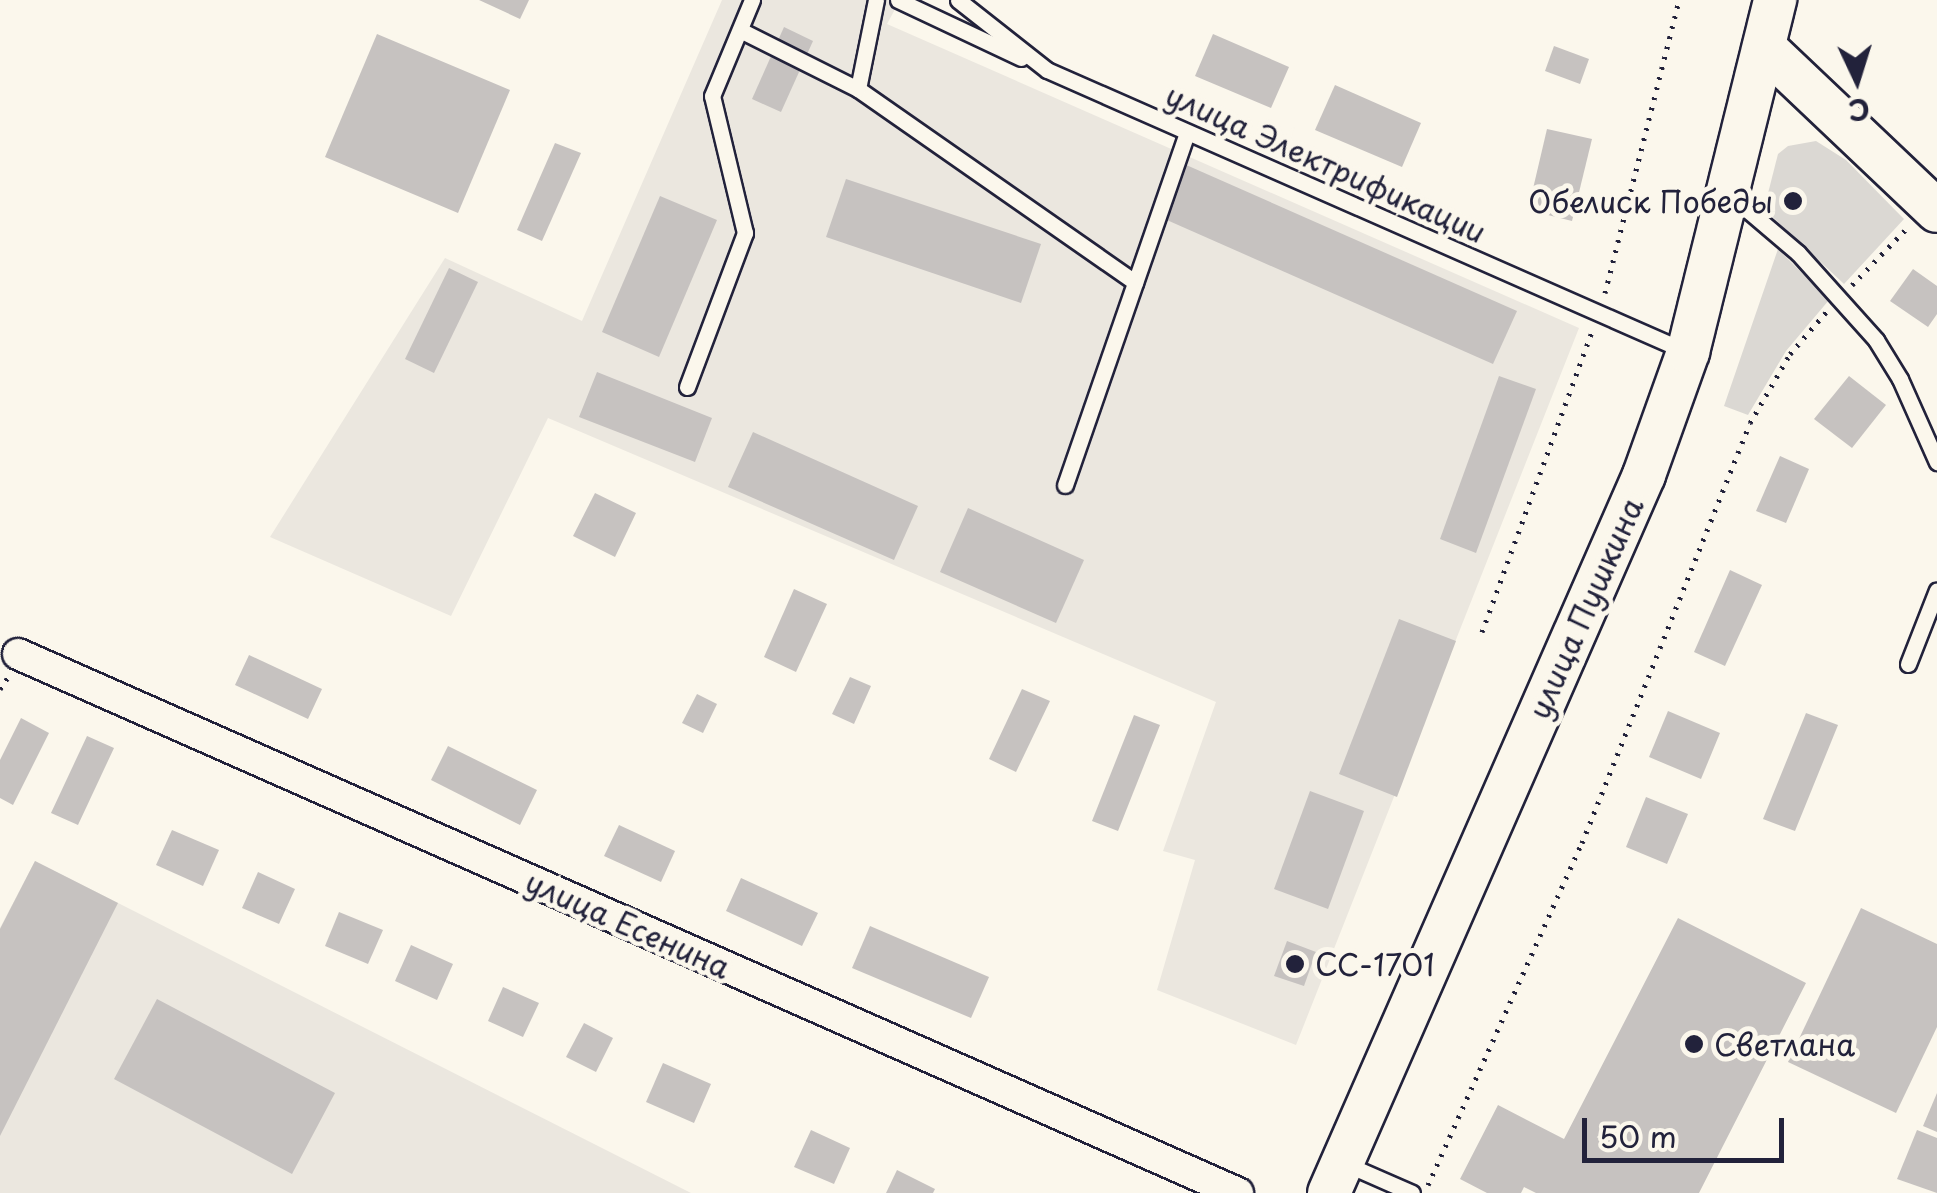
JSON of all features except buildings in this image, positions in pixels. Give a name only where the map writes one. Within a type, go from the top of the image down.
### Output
[{"type":"main road","name":"улица Пушкина","points":[[1336,1178],[1644,475],[1688,352],[1775,0]]},
{"type":"main road","points":[[1764,47],[1935,205]]},
{"type":"street","name":"улица Есенина","points":[[18,654],[1238,1193]]},
{"type":"lane","points":[[687,388],[745,234],[712,96],[752,0]]},
{"type":"lane","points":[[858,89],[876,0]]},
{"type":"lane","points":[[898,0],[1047,70]]},
{"type":"lane","name":"улица Электрификации","points":[[958,0],[1047,70],[1688,352]]},
{"type":"lane","points":[[740,30],[858,89],[1135,282]]},
{"type":"lane","points":[[1065,484],[1187,132]]},
{"type":"lane","points":[[1728,193],[1840,296],[1900,379],[1937,462]]},
{"type":"lane","points":[[1908,664],[1937,590]]},
{"type":"lane","points":[[1336,1178],[1412,1193]]},
{"type":"path","points":[[1424,1193],[1582,843],[1750,423],[1790,354],[1840,296],[1935,205]]},
{"type":"shaded area","points":[[722,0],[900,0],[887,24],[1579,328],[1296,1045],[1157,990],[1195,860],[1163,851],[1216,702],[548,418],[451,616],[270,537],[445,258],[582,321]]},
{"type":"shaded area","points":[[1816,141],[1846,160],[1904,219],[1844,284],[1764,209],[1778,154],[1788,146]]},
{"type":"shaded area","points":[[1778,249],[1829,300],[1786,351],[1748,415],[1724,406]]},
{"type":"shaded area","points":[[35,861],[691,1193],[0,1193],[0,928]]},
{"type":"place","name":"Обелиск Победы","points":[[1793,201]]},
{"type":"place","name":"СС-1701","points":[[1295,964]]},
{"type":"place","name":"Светлана","points":[[1694,1044]]}]
